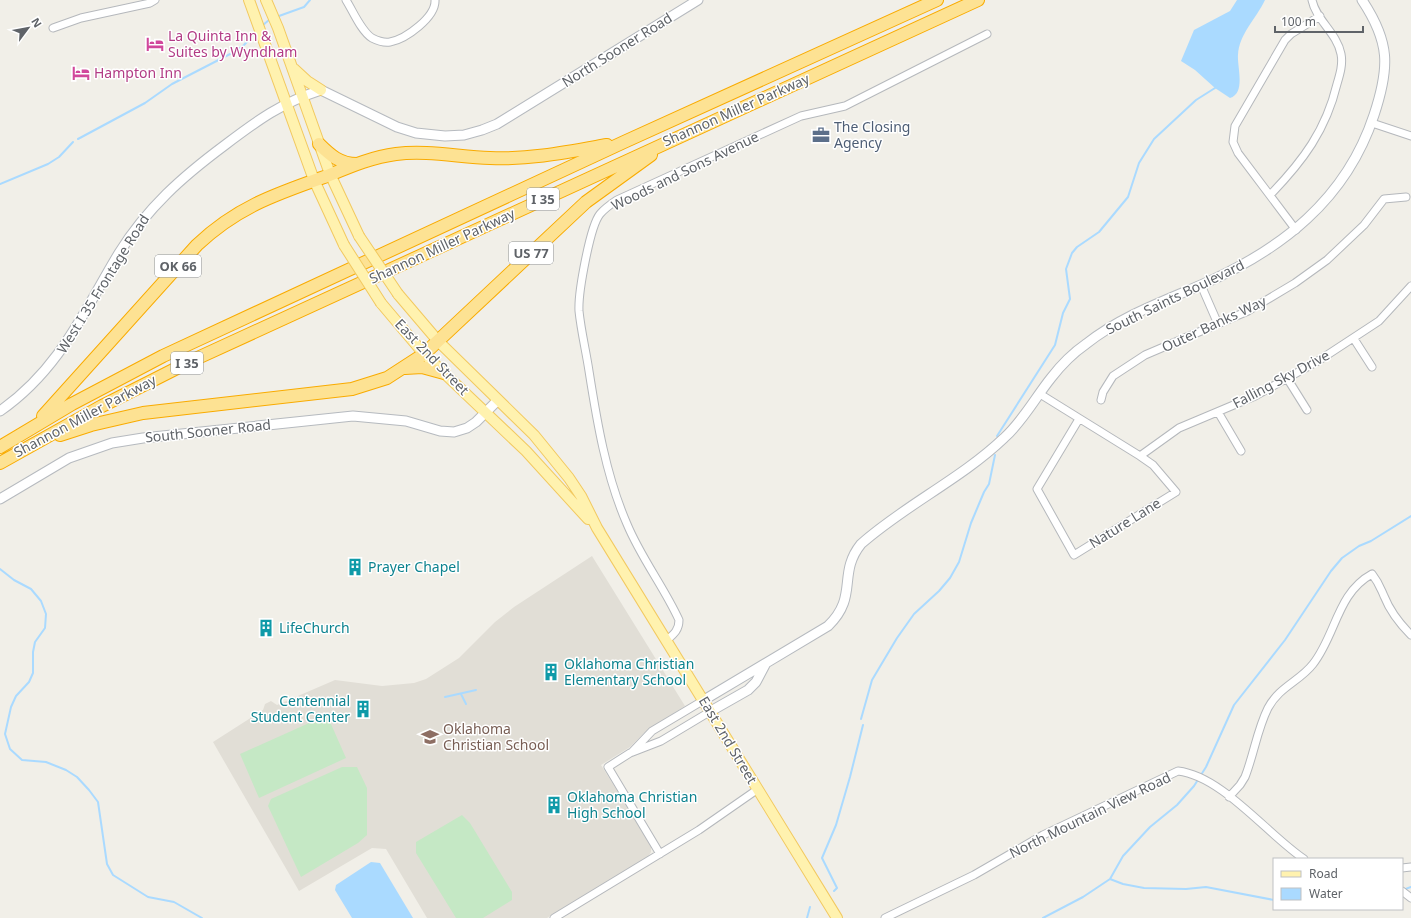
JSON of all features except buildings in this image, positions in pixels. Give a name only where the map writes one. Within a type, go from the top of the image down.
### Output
[{"type":"highway","points":[[910,13],[932,0]]},
{"type":"highway","name":"Shannon Miller Parkway","points":[[0,447],[36,425],[163,356],[624,142],[937,0]]},
{"type":"highway","name":"Shannon Miller Parkway","points":[[0,463],[30,445],[156,377],[689,131],[978,0]]},
{"type":"highway","name":"US 77","points":[[424,354],[586,202],[629,170],[689,131]]},
{"type":"highway","points":[[330,174],[358,164],[396,154],[415,153],[490,158],[520,157],[550,154],[624,142]]},
{"type":"highway","points":[[319,144],[334,158],[350,164],[358,164]]},
{"type":"highway","name":"OK 66","points":[[36,425],[211,231],[249,206],[330,174]]},
{"type":"highway","points":[[30,445],[92,425],[143,413],[352,389],[387,378],[404,369],[424,354]]},
{"type":"highway","points":[[404,369],[422,367],[444,373]]},
{"type":"main road","name":"East 2nd Street","points":[[250,0],[314,180],[344,245],[381,303],[424,354],[550,474],[597,528]]},
{"type":"main road","points":[[266,0],[292,66],[330,174]]},
{"type":"main road","points":[[292,66],[307,81],[321,90]]},
{"type":"main road","name":"East 2nd Street","points":[[330,174],[359,236],[398,294],[438,341],[534,435],[569,478],[581,496],[597,528],[837,918]]},
{"type":"street","points":[[53,28],[81,18],[150,3],[155,0]]},
{"type":"street","points":[[346,0],[367,34],[381,42],[389,42],[397,39],[421,24],[433,12],[435,0]]},
{"type":"street","name":"North Sooner Road","points":[[321,90],[397,127],[416,133],[438,136],[464,135],[497,124],[698,0]]},
{"type":"street","points":[[1270,195],[1294,170],[1310,148],[1333,99],[1341,68],[1341,54],[1337,43],[1312,0]]},
{"type":"street","name":"South Saints Boulevard","points":[[660,854],[608,767],[630,753],[652,731],[765,665],[828,626],[836,619],[848,594],[848,566],[855,551],[861,544],[993,448],[1014,429],[1051,378],[1072,355],[1106,330],[1150,306],[1201,285],[1277,244],[1296,230],[1326,202],[1337,187],[1367,137],[1378,103],[1384,72],[1385,49],[1380,30],[1362,0]]},
{"type":"street","points":[[1296,230],[1238,153],[1233,142],[1235,126],[1285,40],[1291,34],[1320,16]]},
{"type":"street","name":"Woods and Sons Avenue","points":[[667,640],[675,633],[679,626],[679,620],[642,555],[627,524],[619,502],[610,473],[594,403],[581,325],[579,310],[580,289],[585,259],[599,214],[617,200],[801,116],[845,106],[987,34]]},
{"type":"street","points":[[302,96],[321,90]]},
{"type":"street","name":"West I 35 Frontage Road","points":[[0,412],[29,389],[56,358],[123,247],[164,194],[192,170],[237,136],[286,103],[302,96]]},
{"type":"street","points":[[1372,123],[1411,136]]},
{"type":"street","name":"Outer Banks Way","points":[[1101,400],[1103,392],[1113,376],[1145,355],[1248,310],[1296,283],[1327,260],[1364,225],[1384,199],[1406,196]]},
{"type":"street","points":[[1201,285],[1218,324]]},
{"type":"street","name":"Falling Sky Drive","points":[[1140,456],[1179,428],[1255,396],[1354,339],[1379,321],[1411,287]]},
{"type":"street","points":[[1354,339],[1372,367]]},
{"type":"street","points":[[1287,378],[1307,410]]},
{"type":"street","points":[[1040,394],[1140,456]]},
{"type":"street","name":"South Sooner Road","points":[[0,500],[69,458],[112,443],[143,438],[353,416],[406,421],[448,432],[460,430],[476,422],[498,400]]},
{"type":"street","points":[[1218,412],[1242,451]]},
{"type":"street","name":"Nature Lane","points":[[1079,419],[1037,489],[1074,555],[1176,492],[1153,465],[1140,456]]},
{"type":"street","points":[[1229,797],[1245,777],[1269,707],[1284,688],[1303,673],[1316,660],[1323,650],[1341,608],[1357,584],[1372,574],[1382,586],[1384,596],[1393,614],[1411,635]]},
{"type":"street","name":"South Saints Boulevard","points":[[630,753],[661,742],[748,690],[756,682],[765,665]]},
{"type":"street","name":"North Mountain View Road","points":[[885,918],[974,875],[1043,835],[1178,771],[1190,772],[1200,776],[1229,797],[1303,858]]},
{"type":"street","points":[[554,918],[660,854],[758,789]]},
{"type":"street","points":[[1403,892],[1411,898]]},
{"type":"shaded area","name":"Oklahoma Christian School","points":[[592,556],[685,706],[644,733],[630,747],[601,765],[651,845],[651,852],[648,857],[547,918],[427,918],[386,849],[372,848],[299,891],[213,742],[263,710],[265,704],[271,701],[277,705],[335,680],[382,686],[414,683],[426,679],[459,658],[495,622],[514,607]]},
{"type":"green space","points":[[327,715],[346,758],[259,798],[240,754]]},
{"type":"green space","points":[[342,767],[357,767],[367,788],[367,835],[358,843],[301,877],[268,806],[271,799]]},
{"type":"green space","points":[[462,815],[470,823],[512,892],[512,900],[483,918],[456,918],[416,853],[416,842]]},
{"type":"water","points":[[1237,0],[1265,0],[1241,40],[1238,55],[1240,79],[1238,91],[1230,98],[1215,88],[1195,70],[1181,61],[1194,30],[1230,11]]},
{"type":"water","points":[[371,862],[380,863],[413,918],[352,918],[335,890],[336,885]]},
{"type":"waterway","points":[[279,16],[304,7],[310,0]]},
{"type":"waterway","points":[[263,25],[269,20]]},
{"type":"waterway","points":[[78,139],[145,103],[172,84],[234,52],[244,45],[256,32]]},
{"type":"waterway","points":[[997,436],[1055,345],[1063,313],[1070,299],[1066,269],[1072,253],[1077,247],[1099,232],[1128,197],[1139,163],[1154,139],[1196,100],[1215,88]]},
{"type":"waterway","points":[[0,184],[48,164],[59,157],[73,142]]},
{"type":"waterway","points":[[861,719],[872,680],[897,638],[914,614],[939,591],[950,578],[959,562],[971,523],[989,484],[995,455]]},
{"type":"waterway","points":[[1043,918],[1083,897],[1110,879],[1123,856],[1150,827],[1177,805],[1194,786],[1206,767],[1234,705],[1285,640],[1331,571],[1342,558],[1359,546],[1371,541],[1411,516]]},
{"type":"waterway","points":[[0,569],[14,580],[31,589],[41,601],[46,614],[45,628],[35,642],[33,652],[33,673],[29,682],[16,696],[11,707],[5,734],[10,749],[22,760],[46,762],[66,770],[77,777],[89,790],[98,802],[107,864],[113,875],[148,897],[174,902],[202,918]]},
{"type":"waterway","points":[[445,697],[476,690]]},
{"type":"waterway","points":[[461,694],[466,704]]},
{"type":"waterway","points":[[834,891],[837,888],[822,858],[836,825],[863,725]]},
{"type":"waterway","points":[[1110,879],[1123,884],[1144,888],[1186,889],[1206,887],[1273,900]]},
{"type":"waterway","points":[[1403,890],[1411,887]]},
{"type":"waterway","points":[[807,918],[810,907]]},
{"type":"place","name":"La Quinta Inn & Suites by Wyndham","points":[[155,44]]},
{"type":"place","name":"Hampton Inn","points":[[81,73]]},
{"type":"place","name":"The Closing Agency","points":[[821,135]]},
{"type":"place","name":"Prayer Chapel","points":[[355,567]]},
{"type":"place","name":"LifeChurch","points":[[266,628]]},
{"type":"place","name":"Oklahoma Christian Elementary School","points":[[551,672]]},
{"type":"place","name":"Centennial Student Center","points":[[363,709]]},
{"type":"place","name":"Oklahoma Christian School","points":[[430,737]]},
{"type":"place","name":"Oklahoma Christian High School","points":[[554,805]]}]
